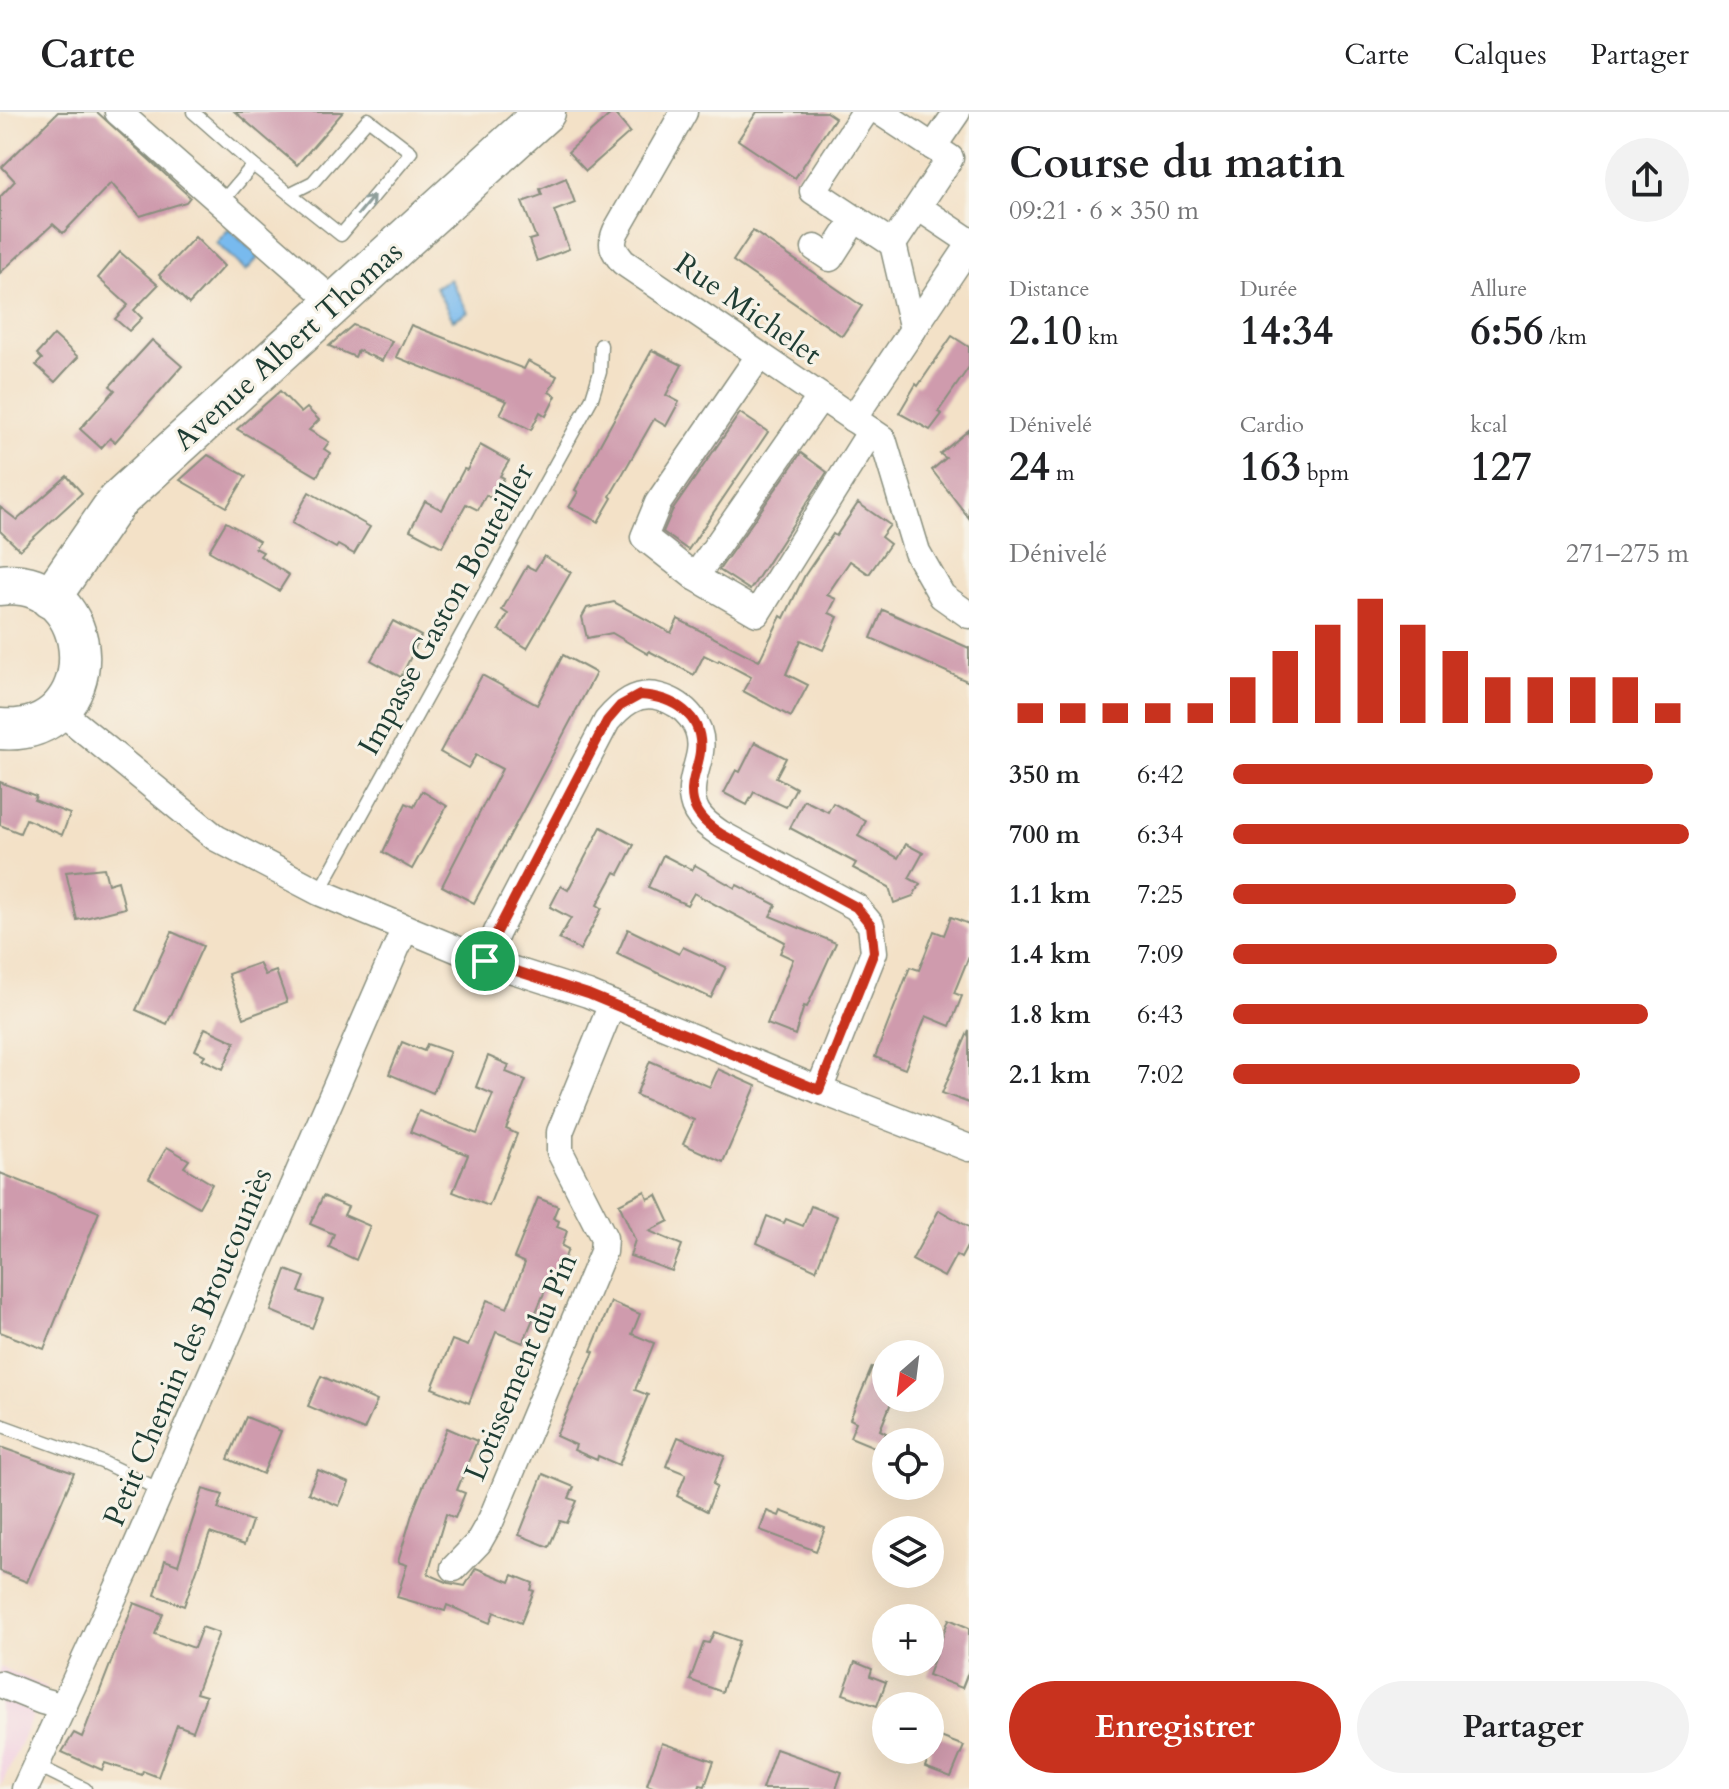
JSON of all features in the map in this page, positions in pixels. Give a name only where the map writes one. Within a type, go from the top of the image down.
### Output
[{"type":"main road","name":"Avenue Albert Thomas","points":[[50,598],[117,501],[545,112]]},
{"type":"main road","points":[[0,585],[29,587],[50,598],[74,626],[80,652],[78,679],[59,710],[38,724],[14,730],[0,729]]},
{"type":"street","points":[[118,112],[335,303]]},
{"type":"street","name":"Rue Michelet","points":[[684,112],[616,231],[613,249],[623,262],[883,439],[917,552],[942,596],[969,615]]},
{"type":"street","points":[[865,112],[813,191],[893,244],[913,330]]},
{"type":"street","points":[[880,112],[950,158],[893,244]]},
{"type":"street","points":[[933,147],[957,112]]},
{"type":"street","points":[[759,356],[658,503],[644,537],[695,577],[757,613],[913,330],[969,244],[918,207]]},
{"type":"street","points":[[815,248],[830,258],[855,219]]},
{"type":"street","points":[[695,577],[820,398]]},
{"type":"street","points":[[485,961],[497,932],[607,721],[620,706],[640,695],[659,696],[684,708],[698,727],[700,750],[692,794],[693,804],[704,821],[721,834],[856,907],[871,925],[874,952],[819,1090]]},
{"type":"street","points":[[59,710],[216,838],[319,892],[485,961],[612,1004],[969,1148]]},
{"type":"street","name":"Petit Chemin des Broucouniès","points":[[30,1777],[160,1490],[405,928]]},
{"type":"street","name":"Lotissement du Pin","points":[[454,1568],[478,1543],[491,1520],[603,1252],[604,1238],[560,1152],[560,1132],[612,1004]]},
{"type":"street","points":[[0,1684],[64,1707]]},
{"type":"lane","points":[[193,112],[253,165],[289,194],[341,235],[411,152],[368,119],[313,182],[289,194]]},
{"type":"lane","points":[[221,203],[253,165]]},
{"type":"lane","name":"Impasse Gaston Bouteiller","points":[[319,892],[592,398],[600,372],[601,345]]},
{"type":"lane","points":[[0,1425],[102,1462],[160,1490]]},
{"type":"lane","points":[[30,1777],[85,1789]]},
{"type":"shaded area","points":[[0,1667],[46,1687],[0,1788]]},
{"type":"water","points":[[229,229],[259,257],[246,271],[216,243]]},
{"type":"water","points":[[450,279],[468,312],[453,320],[435,287]]},
{"type":"building","points":[[58,112],[97,112],[190,197],[186,202],[140,216],[111,183],[63,233],[53,224],[0,273],[0,197],[15,181],[2,167]]},
{"type":"building","points":[[235,112],[343,112],[297,165]]},
{"type":"building","points":[[613,112],[630,132],[586,171],[568,152]]},
{"type":"building","points":[[757,112],[826,112],[835,118],[795,178],[738,140]]},
{"type":"building","points":[[566,178],[575,203],[554,211],[569,249],[537,261],[529,240],[536,238],[522,202],[542,195],[540,189]]},
{"type":"building","points":[[753,231],[862,306],[842,336],[733,261]]},
{"type":"building","points":[[195,237],[224,266],[189,304],[159,275]]},
{"type":"building","points":[[120,252],[158,285],[134,310],[142,318],[129,331],[115,319],[128,305],[98,278]]},
{"type":"building","points":[[353,325],[392,341],[382,361],[358,350],[355,357],[329,346]]},
{"type":"building","points":[[411,325],[524,369],[528,361],[557,376],[549,392],[556,396],[546,416],[540,412],[531,430],[500,414],[507,401],[396,357]]},
{"type":"building","points":[[54,335],[78,357],[55,382],[36,365],[42,359],[37,354]]},
{"type":"building","points":[[952,336],[969,347],[969,367],[938,412],[942,414],[930,430],[899,413],[916,384],[918,386]]},
{"type":"building","points":[[152,340],[182,366],[115,442],[110,438],[101,448],[80,429],[115,390],[110,386]]},
{"type":"building","points":[[652,350],[682,365],[666,395],[679,402],[666,426],[654,419],[598,522],[569,507],[578,492],[575,490]]},
{"type":"building","points":[[280,391],[301,413],[307,408],[319,420],[309,430],[329,442],[324,449],[330,453],[317,476],[237,429]]},
{"type":"building","points":[[740,413],[768,432],[688,550],[663,532],[672,511]]},
{"type":"building","points":[[969,430],[969,518],[932,470],[946,458],[940,454]]},
{"type":"building","points":[[480,445],[509,461],[500,476],[504,478],[494,500],[486,495],[478,510],[466,504],[442,547],[410,530],[425,501],[442,510]]},
{"type":"building","points":[[801,453],[827,472],[750,590],[719,570]]},
{"type":"building","points":[[208,455],[246,476],[227,507],[180,480]]},
{"type":"building","points":[[67,476],[82,493],[20,550],[0,531],[0,507],[17,520]]},
{"type":"building","points":[[309,492],[370,527],[354,554],[338,545],[336,548],[292,523]]},
{"type":"building","points":[[858,503],[890,525],[881,537],[890,544],[869,574],[850,561],[827,595],[836,599],[829,613],[838,617],[823,650],[801,640],[786,674],[808,685],[791,717],[743,691],[751,677],[719,660],[704,655],[694,675],[612,633],[587,638],[582,617],[587,608],[614,602],[671,633],[678,619],[759,661],[805,575]]},
{"type":"building","points":[[226,522],[259,541],[255,548],[263,552],[260,556],[289,575],[279,591],[209,551]]},
{"type":"building","points":[[544,556],[571,572],[527,648],[499,630],[508,614],[502,610],[527,566],[535,570]]},
{"type":"building","points":[[883,610],[969,648],[969,682],[871,638]]},
{"type":"building","points":[[393,621],[421,636],[401,677],[371,660]]},
{"type":"building","points":[[563,655],[596,673],[474,903],[442,886],[502,769],[476,755],[468,768],[440,752],[482,675],[537,705]]},
{"type":"building","points":[[755,742],[786,758],[776,777],[796,788],[786,807],[754,792],[747,805],[724,793],[736,770],[740,772]]},
{"type":"building","points":[[0,782],[70,814],[62,835],[26,819],[20,833],[0,825]]},
{"type":"building","points":[[422,791],[447,806],[412,869],[383,852],[406,803],[414,807]]},
{"type":"building","points":[[804,800],[828,812],[833,803],[866,821],[858,836],[898,858],[906,844],[923,853],[909,878],[920,884],[913,896],[894,903],[889,887],[853,868],[856,863],[790,828]]},
{"type":"building","points":[[601,827],[634,845],[619,874],[615,872],[597,905],[602,908],[580,950],[559,939],[571,918],[550,907],[561,886],[568,890]]},
{"type":"building","points":[[663,855],[692,870],[695,865],[735,888],[737,885],[776,905],[770,916],[836,943],[807,1007],[804,1006],[795,1035],[767,1024],[793,959],[780,953],[785,942],[694,893],[687,905],[648,887]]},
{"type":"building","points":[[104,868],[108,884],[118,881],[125,908],[77,920],[66,872]]},
{"type":"building","points":[[951,917],[969,924],[969,956],[954,993],[962,996],[950,1026],[926,1016],[905,1069],[875,1057],[910,967],[919,970],[934,931],[944,935]]},
{"type":"building","points":[[628,929],[679,954],[683,947],[726,967],[711,998],[617,954]]},
{"type":"building","points":[[172,932],[203,946],[167,1024],[136,1010]]},
{"type":"building","points":[[259,963],[265,975],[276,971],[287,1002],[244,1018],[228,974]]},
{"type":"building","points":[[205,1028],[235,1042],[223,1069],[202,1059],[205,1055],[195,1050]]},
{"type":"building","points":[[969,1030],[969,1103],[942,1093]]},
{"type":"building","points":[[402,1042],[424,1051],[427,1044],[450,1052],[433,1093],[389,1074]]},
{"type":"building","points":[[488,1056],[509,1065],[506,1072],[526,1080],[506,1129],[517,1134],[489,1206],[453,1192],[468,1155],[410,1132],[419,1111],[477,1134],[493,1094],[476,1087]]},
{"type":"building","points":[[650,1061],[710,1087],[718,1069],[756,1086],[723,1162],[683,1144],[694,1120],[636,1095]]},
{"type":"building","points":[[167,1147],[189,1160],[184,1167],[212,1184],[199,1207],[149,1178]]},
{"type":"building","points":[[0,1173],[99,1212],[44,1349],[0,1332]]},
{"type":"building","points":[[645,1191],[648,1199],[657,1195],[669,1221],[649,1231],[682,1245],[672,1271],[630,1256],[635,1240],[619,1204]]},
{"type":"building","points":[[323,1196],[348,1207],[344,1215],[370,1226],[356,1260],[329,1247],[334,1234],[310,1224]]},
{"type":"building","points":[[538,1198],[558,1206],[553,1218],[559,1221],[557,1227],[567,1231],[562,1246],[568,1249],[558,1277],[552,1274],[523,1343],[496,1332],[469,1403],[432,1388],[452,1340],[468,1346],[487,1300],[507,1308],[525,1263],[514,1258]]},
{"type":"building","points":[[811,1206],[837,1216],[816,1270],[757,1243],[767,1216],[803,1226]]},
{"type":"building","points":[[939,1210],[969,1227],[969,1243],[961,1258],[956,1255],[944,1277],[912,1260]]},
{"type":"building","points":[[286,1270],[305,1277],[299,1292],[323,1300],[312,1328],[271,1311]]},
{"type":"building","points":[[611,1302],[640,1314],[632,1334],[654,1343],[635,1390],[648,1395],[619,1465],[574,1450],[576,1445],[556,1436],[594,1352],[591,1351]]},
{"type":"building","points":[[872,1367],[872,1412],[887,1412],[881,1428],[872,1428],[872,1446],[850,1437],[856,1422],[850,1419]]},
{"type":"building","points":[[321,1376],[377,1401],[364,1430],[308,1406]]},
{"type":"building","points":[[246,1417],[281,1431],[263,1474],[228,1459]]},
{"type":"building","points":[[447,1428],[477,1441],[457,1490],[465,1493],[455,1518],[446,1514],[428,1574],[465,1586],[476,1568],[510,1582],[513,1575],[533,1583],[531,1590],[534,1591],[521,1623],[494,1612],[490,1623],[447,1605],[445,1611],[397,1597],[407,1565],[398,1562],[413,1511]]},
{"type":"building","points":[[678,1437],[725,1456],[713,1484],[717,1486],[707,1511],[677,1496],[686,1474],[666,1466]]},
{"type":"building","points":[[0,1447],[74,1473],[27,1582],[0,1571]]},
{"type":"building","points":[[318,1470],[349,1483],[339,1506],[308,1493]]},
{"type":"building","points":[[543,1474],[574,1487],[569,1498],[577,1501],[567,1523],[560,1521],[549,1547],[519,1535]]},
{"type":"building","points":[[203,1489],[223,1495],[218,1509],[252,1521],[244,1545],[210,1533],[184,1606],[155,1595],[165,1560],[178,1565]]},
{"type":"building","points":[[767,1511],[779,1516],[781,1511],[825,1528],[816,1551],[760,1530]]},
{"type":"building","points":[[134,1603],[163,1614],[155,1634],[194,1648],[202,1627],[219,1633],[196,1693],[206,1696],[193,1731],[177,1725],[158,1777],[105,1763],[102,1770],[62,1752],[74,1733],[82,1737]]},
{"type":"building","points":[[949,1619],[969,1628],[969,1670],[962,1688],[931,1676],[944,1676],[944,1632]]},
{"type":"building","points":[[714,1632],[739,1641],[722,1692],[690,1680],[704,1642],[709,1643]]},
{"type":"building","points":[[855,1662],[872,1669],[870,1676],[886,1682],[882,1692],[872,1692],[872,1704],[843,1694]]},
{"type":"building","points":[[944,1738],[964,1746],[951,1777],[925,1767],[926,1764],[944,1764]]},
{"type":"building","points":[[662,1743],[714,1761],[705,1786],[700,1785],[699,1789],[658,1789],[647,1785]]},
{"type":"building","points":[[776,1749],[842,1772],[836,1789],[762,1789]]},
{"type":"route","points":[[640,695],[659,696],[684,708],[698,727],[700,750],[692,784],[693,804],[704,821],[721,834],[856,907],[871,925],[874,952],[819,1090],[588,994],[485,961],[497,932],[607,721],[620,706],[640,695]]}]
